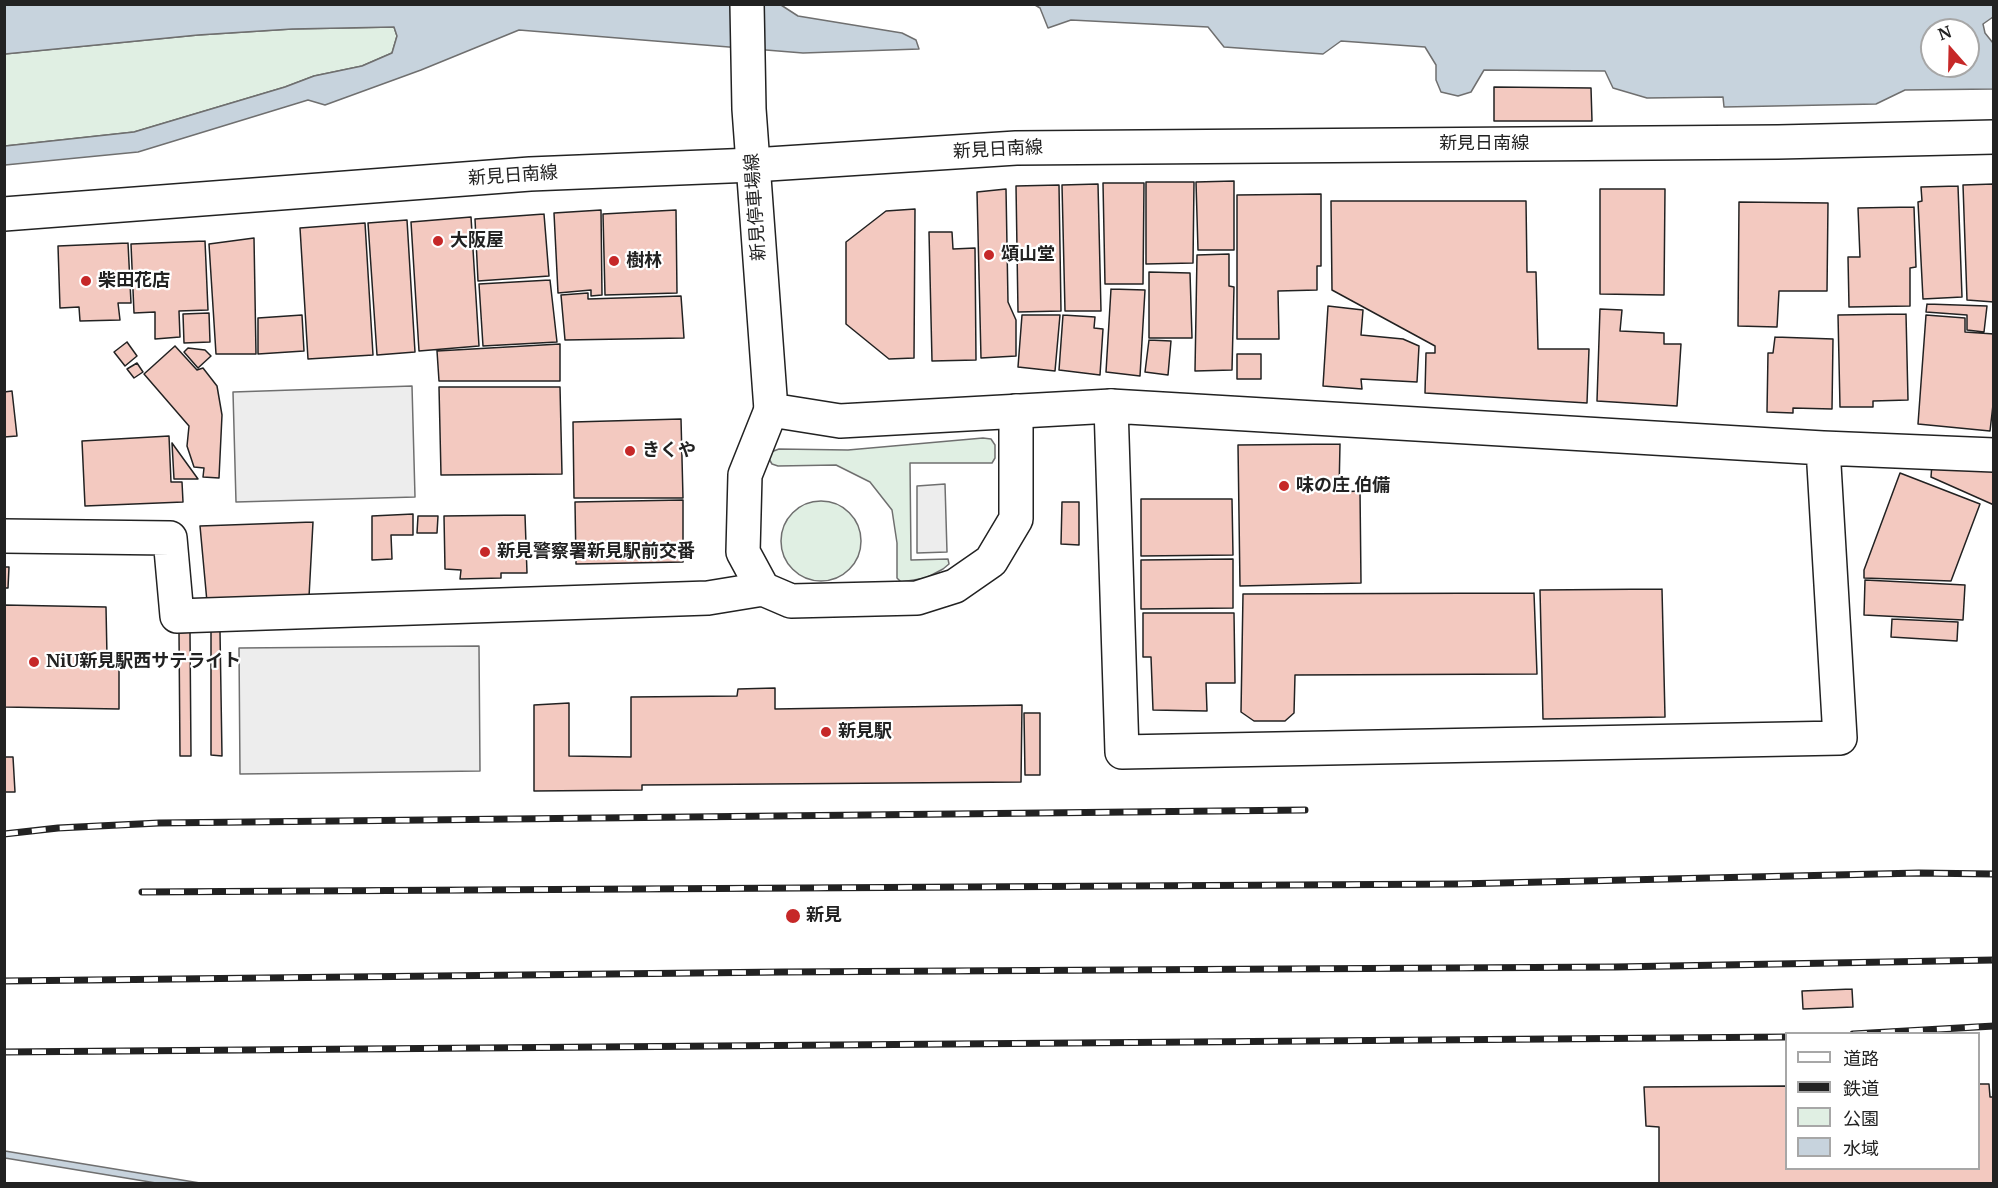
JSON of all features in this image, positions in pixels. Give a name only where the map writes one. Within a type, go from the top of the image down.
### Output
[{"type":"street","name":"新見停車場線","points":[[747,4],[749,109],[771,410]]},
{"type":"street","name":"新見日南線","points":[[4,214],[530,174],[753,165],[1016,148],[1994,138]]},
{"type":"street","points":[[763,589],[743,552],[744,475],[771,410],[840,421],[1110,406],[1823,448],[1994,455]]},
{"type":"street","points":[[1110,406],[1122,752],[1840,738],[1823,448]]},
{"type":"street","points":[[4,536],[171,538],[177,616],[708,598],[763,589],[791,601],[917,598],[955,586],[991,561],[1016,519],[1016,411]]},
{"type":"green space","points":[[394,27],[397,36],[392,53],[362,66],[314,76],[285,87],[134,132],[5,146],[4,54],[198,35],[292,29]]},
{"type":"green space","points":[[991,439],[995,445],[995,458],[992,463],[910,463],[911,560],[948,559],[949,564],[926,578],[901,582],[897,578],[897,543],[892,510],[870,482],[836,465],[778,466],[772,464],[769,459],[771,452],[779,449],[848,450]]},
{"type":"green space","points":[[821,501],[836,504],[849,513],[858,526],[861,541],[858,556],[849,569],[836,578],[821,581],[806,578],[793,569],[784,556],[781,541],[784,526],[793,513],[806,504]]},
{"type":"shaded area","points":[[412,386],[415,497],[236,502],[233,392]]},
{"type":"shaded area","points":[[945,484],[947,552],[917,553],[917,486]]},
{"type":"shaded area","points":[[479,646],[480,771],[240,774],[239,648]]},
{"type":"water","points":[[5,5],[781,5],[798,16],[902,33],[916,40],[919,49],[803,53],[519,30],[421,70],[325,105],[308,100],[138,152],[5,165],[5,146],[134,132],[285,87],[314,76],[362,66],[392,53],[397,36],[394,27],[292,29],[198,35],[5,54]]},
{"type":"water","points":[[1035,5],[1993,5],[1993,17],[1983,24],[1985,33],[1993,43],[1993,89],[1905,90],[1876,104],[1724,107],[1723,97],[1647,98],[1613,88],[1605,71],[1484,70],[1471,92],[1458,96],[1441,92],[1436,80],[1436,65],[1425,47],[1341,41],[1323,54],[1224,47],[1208,27],[1071,20],[1048,28],[1040,8]]},
{"type":"water","points":[[5,1151],[200,1183],[156,1183],[5,1158]]},
{"type":"building","points":[[1494,87],[1591,88],[1592,121],[1494,121]]},
{"type":"building","points":[[1234,181],[1234,250],[1198,250],[1196,182]]},
{"type":"building","points":[[1146,182],[1194,182],[1193,263],[1146,264]]},
{"type":"building","points":[[1103,183],[1144,183],[1143,284],[1105,284]]},
{"type":"building","points":[[1098,184],[1101,311],[1065,311],[1062,185]]},
{"type":"building","points":[[1994,184],[1994,302],[1967,300],[1963,185]]},
{"type":"building","points":[[1059,185],[1061,311],[1018,312],[1016,186]]},
{"type":"building","points":[[1958,186],[1962,297],[1923,299],[1918,202],[1922,201],[1921,187]]},
{"type":"building","points":[[1006,189],[1008,302],[1016,320],[1016,356],[981,358],[977,192]]},
{"type":"building","points":[[1600,189],[1665,189],[1664,295],[1600,294]]},
{"type":"building","points":[[1321,194],[1321,266],[1317,266],[1317,290],[1278,291],[1279,339],[1237,339],[1237,195]]},
{"type":"building","points":[[1331,201],[1526,201],[1527,272],[1536,272],[1538,349],[1589,349],[1587,403],[1425,393],[1426,353],[1435,353],[1435,346],[1332,290]]},
{"type":"building","points":[[1739,202],[1828,203],[1827,291],[1779,291],[1777,327],[1738,326]]},
{"type":"building","points":[[1914,207],[1916,267],[1910,268],[1910,306],[1849,307],[1848,257],[1860,257],[1858,208]]},
{"type":"building","points":[[915,209],[914,358],[889,359],[846,324],[846,242],[886,211]]},
{"type":"building","points":[[601,210],[602,295],[591,296],[591,290],[558,293],[554,213]]},
{"type":"building","points":[[676,210],[677,293],[605,295],[603,214]]},
{"type":"building","points":[[544,214],[549,276],[478,281],[475,219]]},
{"type":"building","points":[[471,217],[479,346],[419,351],[411,222]]},
{"type":"building","points":[[407,220],[415,352],[377,355],[368,223]]},
{"type":"building","points":[[365,223],[373,355],[308,359],[300,228]]},
{"type":"building","points":[[929,232],[952,232],[953,249],[975,248],[976,360],[932,361]]},
{"type":"building","points":[[254,238],[256,354],[216,354],[209,244]]},
{"type":"building","points":[[205,241],[208,310],[179,311],[180,337],[155,339],[155,312],[134,313],[131,244]]},
{"type":"building","points":[[128,243],[131,303],[118,303],[120,320],[80,321],[79,307],[60,308],[58,246]]},
{"type":"building","points":[[1229,254],[1229,286],[1234,287],[1232,370],[1195,371],[1197,255]]},
{"type":"building","points":[[1149,272],[1190,273],[1192,338],[1149,338]]},
{"type":"building","points":[[550,280],[557,342],[483,346],[479,284]]},
{"type":"building","points":[[1111,289],[1145,290],[1140,376],[1106,372]]},
{"type":"building","points":[[588,293],[588,299],[681,296],[684,338],[565,340],[561,295]]},
{"type":"building","points":[[1927,304],[1987,306],[1984,332],[1967,330],[1967,315],[1926,312]]},
{"type":"building","points":[[1328,306],[1363,310],[1361,335],[1403,339],[1419,346],[1417,382],[1361,379],[1362,389],[1323,386]]},
{"type":"building","points":[[1600,309],[1622,310],[1620,331],[1664,333],[1664,344],[1681,344],[1677,406],[1597,401]]},
{"type":"building","points":[[209,313],[210,342],[184,343],[183,314]]},
{"type":"building","points":[[1906,314],[1908,400],[1873,401],[1873,407],[1840,407],[1838,315]]},
{"type":"building","points":[[302,315],[304,351],[258,354],[258,318]]},
{"type":"building","points":[[1022,315],[1060,315],[1055,371],[1018,367]]},
{"type":"building","points":[[1063,315],[1095,317],[1094,328],[1103,329],[1100,375],[1059,370]]},
{"type":"building","points":[[1926,315],[1965,318],[1965,332],[1994,334],[1994,396],[1990,431],[1918,424]]},
{"type":"building","points":[[1775,337],[1833,339],[1832,409],[1793,408],[1793,413],[1767,412],[1768,353],[1773,353]]},
{"type":"building","points":[[1149,340],[1171,341],[1168,375],[1145,372]]},
{"type":"building","points":[[127,342],[137,356],[125,366],[114,352]]},
{"type":"building","points":[[560,344],[560,381],[439,381],[437,351]]},
{"type":"building","points":[[175,346],[197,370],[203,368],[217,386],[222,415],[219,478],[203,477],[204,468],[194,467],[187,446],[189,426],[144,374]]},
{"type":"building","points":[[188,348],[205,350],[211,356],[198,368],[184,352]]},
{"type":"building","points":[[1237,354],[1261,354],[1261,379],[1237,379]]},
{"type":"building","points":[[137,363],[143,372],[134,378],[127,369]]},
{"type":"building","points":[[439,387],[560,387],[562,474],[441,475]]},
{"type":"building","points":[[12,391],[17,436],[4,437],[4,392]]},
{"type":"building","points":[[681,419],[683,498],[574,498],[573,422]]},
{"type":"building","points":[[169,436],[171,482],[182,482],[183,502],[85,506],[82,441]]},
{"type":"building","points":[[172,443],[198,479],[174,479]]},
{"type":"building","points":[[1340,444],[1339,492],[1360,491],[1361,583],[1240,586],[1238,445]]},
{"type":"building","points":[[1932,464],[1994,468],[1994,505],[1931,477]]},
{"type":"building","points":[[1900,473],[1980,504],[1951,581],[1864,578],[1864,570]]},
{"type":"building","points":[[1141,499],[1232,499],[1233,555],[1141,556]]},
{"type":"building","points":[[683,500],[683,562],[576,564],[575,502]]},
{"type":"building","points":[[1062,502],[1079,502],[1079,545],[1061,544]]},
{"type":"building","points":[[413,514],[413,535],[391,535],[392,559],[372,560],[372,516]]},
{"type":"building","points":[[525,515],[527,573],[501,573],[501,578],[460,579],[461,570],[445,569],[444,516]]},
{"type":"building","points":[[418,516],[438,516],[437,533],[417,533]]},
{"type":"building","points":[[313,522],[309,597],[207,602],[200,526]]},
{"type":"building","points":[[1233,559],[1233,608],[1141,609],[1141,560]]},
{"type":"building","points":[[4,567],[9,567],[8,588],[4,588]]},
{"type":"building","points":[[1865,580],[1965,585],[1963,620],[1864,615]]},
{"type":"building","points":[[1662,589],[1665,717],[1543,719],[1540,590]]},
{"type":"building","points":[[1534,593],[1537,674],[1295,675],[1294,713],[1285,721],[1254,721],[1241,712],[1243,594]]},
{"type":"building","points":[[4,605],[106,607],[107,657],[119,656],[119,709],[4,707]]},
{"type":"building","points":[[1143,613],[1234,613],[1235,683],[1206,683],[1207,711],[1153,710],[1151,657],[1143,657]]},
{"type":"building","points":[[1892,619],[1958,622],[1957,641],[1891,637]]},
{"type":"building","points":[[211,631],[220,631],[222,756],[211,755]]},
{"type":"building","points":[[190,632],[191,756],[180,756],[179,633]]},
{"type":"building","name":"新見駅","points":[[775,688],[775,709],[1022,705],[1021,782],[642,785],[642,790],[534,791],[534,705],[569,703],[569,756],[631,757],[631,697],[737,696],[738,689]]},
{"type":"building","points":[[1024,713],[1040,713],[1040,775],[1025,775]]},
{"type":"building","points":[[4,757],[13,757],[15,792],[4,792]]},
{"type":"building","points":[[1852,989],[1853,1007],[1803,1009],[1802,991]]},
{"type":"building","points":[[1980,1084],[1989,1084],[1990,1097],[1994,1097],[1994,1184],[1659,1184],[1659,1127],[1646,1126],[1644,1087],[1785,1086],[1785,1170],[1980,1170]]},
{"type":"railway","points":[[4,834],[58,828],[159,823],[1305,810]]},
{"type":"railway","points":[[142,892],[1458,884],[1919,873],[1994,874]]},
{"type":"railway","points":[[4,981],[782,972],[1615,967],[1994,960]]},
{"type":"railway","points":[[1888,1032],[1994,1026]]},
{"type":"railway","points":[[4,1052],[1785,1037]]},
{"type":"place","name":"大阪屋","points":[[438,241]]},
{"type":"place","name":"頌山堂","points":[[989,255]]},
{"type":"place","name":"樹林","points":[[614,261]]},
{"type":"place","name":"柴田花店","points":[[86,281]]},
{"type":"place","name":"きくや","points":[[630,451]]},
{"type":"place","name":"味の庄 伯備","points":[[1284,486]]},
{"type":"place","name":"新見警察署新見駅前交番","points":[[485,552]]},
{"type":"place","name":"NiU新見駅西サテライト","points":[[34,662]]},
{"type":"place","name":"新見駅","points":[[826,732]]},
{"type":"place","name":"新見","points":[[793,916]]}]
